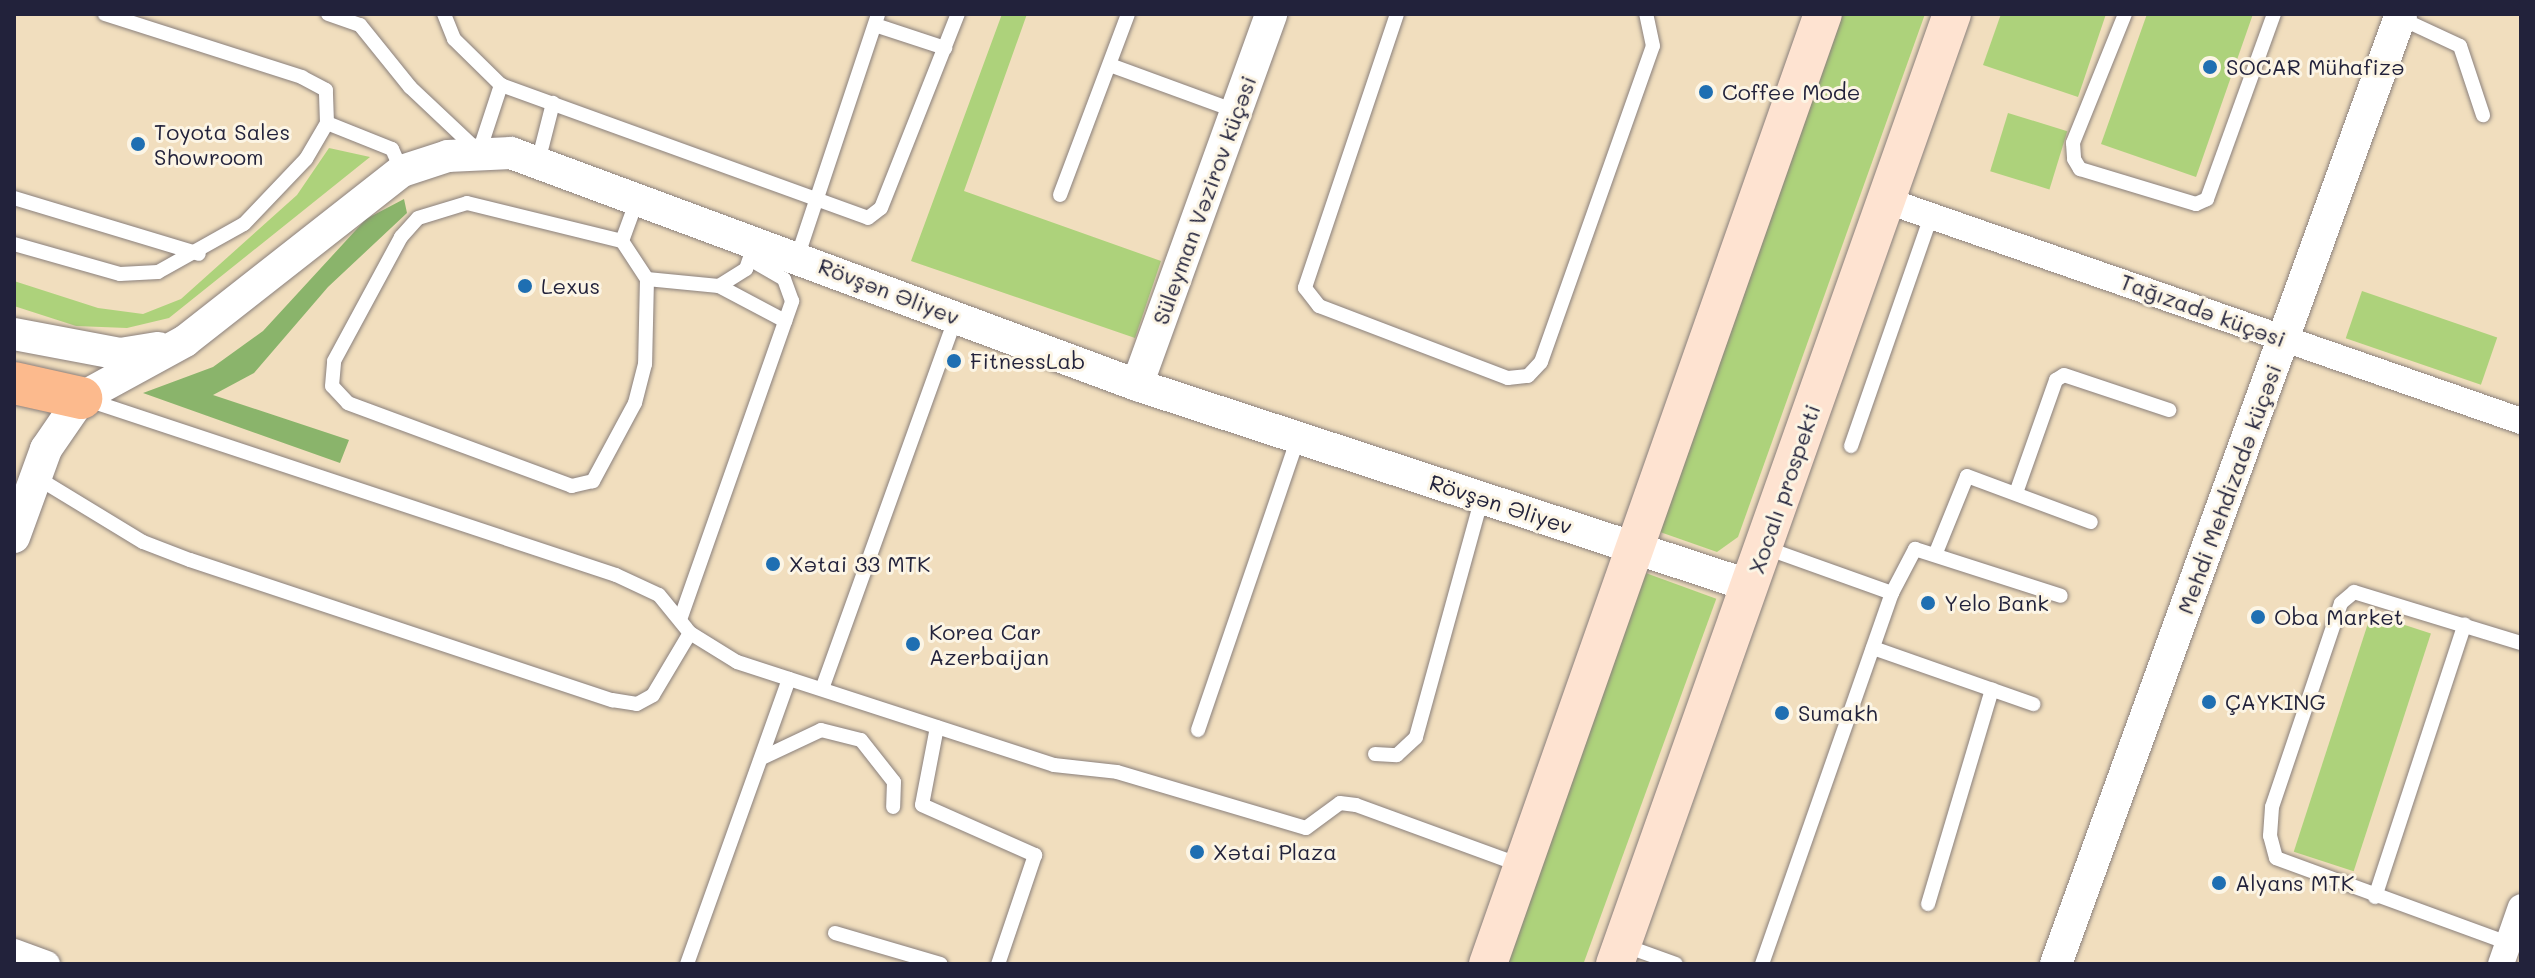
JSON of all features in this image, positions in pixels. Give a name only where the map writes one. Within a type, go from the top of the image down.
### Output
[{"type":"main road","points":[[1488,964],[1637,549],[1823,14]]},
{"type":"main road","name":"Xocalı prospekti","points":[[1619,955],[1952,14]]},
{"type":"main road","points":[[14,383],[81,398]]},
{"type":"street","name":"Süleyman Vəzirov küçəsi","points":[[1137,385],[1271,14]]},
{"type":"street","name":"Mehdi Mehdizadə küçəsi","points":[[2056,964],[2400,16]]},
{"type":"street","name":"Rövşən Əliyev","points":[[81,398],[185,341],[402,171],[479,152],[539,158],[638,196],[753,250],[798,255],[1137,385],[1751,586]]},
{"type":"street","name":"Tağızadə küçəsi","points":[[1885,200],[2521,421]]},
{"type":"street","points":[[14,334],[120,354],[185,341]]},
{"type":"street","points":[[14,403],[81,398]]},
{"type":"street","points":[[14,537],[35,476],[57,428],[81,398]]},
{"type":"street","points":[[2505,953],[2521,907]]},
{"type":"street","points":[[14,952],[47,964]]},
{"type":"lane","points":[[14,244],[120,274],[158,272],[199,254],[244,224],[306,159],[327,123],[326,90],[302,77],[105,14]]},
{"type":"lane","points":[[328,14],[362,20],[410,87],[479,152],[501,85]]},
{"type":"lane","points":[[444,14],[454,39],[501,85],[875,216],[958,14]]},
{"type":"lane","points":[[1060,195],[1128,14]]},
{"type":"lane","points":[[1397,14],[1305,288],[1319,306],[1508,378],[1528,376],[1541,362],[1653,46],[1646,14]]},
{"type":"lane","points":[[2125,14],[2073,143],[2074,159],[2080,169],[2196,204],[2207,199],[2274,14]]},
{"type":"lane","points":[[2400,16],[2460,46],[2483,115]]},
{"type":"lane","points":[[798,255],[877,19],[945,48]]},
{"type":"lane","points":[[1110,65],[1237,111]]},
{"type":"lane","points":[[539,158],[553,103]]},
{"type":"lane","points":[[327,123],[392,149],[402,171]]},
{"type":"lane","points":[[622,241],[638,196]]},
{"type":"lane","points":[[14,198],[199,254]]},
{"type":"lane","points":[[467,203],[496,206],[622,241],[647,279],[647,339],[635,403],[593,481],[572,486],[348,403],[332,386],[334,361],[401,237],[418,218],[467,203]]},
{"type":"lane","points":[[1851,446],[1931,216]]},
{"type":"lane","points":[[681,617],[785,321],[791,288],[753,250],[719,286]]},
{"type":"lane","points":[[647,279],[719,286],[785,321]]},
{"type":"lane","points":[[822,689],[957,317]]},
{"type":"lane","points":[[142,366],[125,383],[124,399],[148,416]]},
{"type":"lane","points":[[2016,493],[2056,380],[2064,375],[2169,410]]},
{"type":"lane","points":[[81,398],[148,416],[616,575],[659,595],[681,617],[690,633],[737,662],[789,679],[1054,765],[1117,772],[1306,828],[1340,803],[1356,805],[1524,867]]},
{"type":"lane","points":[[1198,730],[1298,438]]},
{"type":"lane","points":[[35,476],[143,542],[612,700],[637,704],[653,695],[690,633]]},
{"type":"lane","points":[[1935,555],[1958,483],[1967,476],[2091,522]]},
{"type":"lane","points":[[1375,754],[1397,755],[1416,737],[1482,498]]},
{"type":"lane","points":[[1764,548],[1892,593]]},
{"type":"lane","points":[[1762,964],[1908,553],[1935,555],[2061,596]]},
{"type":"lane","points":[[2505,953],[2276,858],[2272,807],[2341,603],[2366,591],[2521,643]]},
{"type":"lane","points":[[2375,897],[2465,624]]},
{"type":"lane","points":[[1873,648],[2033,704]]},
{"type":"lane","points":[[687,964],[789,679]]},
{"type":"lane","points":[[1928,904],[1992,689]]},
{"type":"lane","points":[[937,727],[922,805],[1035,855],[998,964]]},
{"type":"lane","points":[[763,757],[821,730],[861,740],[894,782],[893,807]]},
{"type":"lane","points":[[835,933],[941,964]]},
{"type":"lane","points":[[1619,955],[1676,964]]},
{"type":"green space","points":[[1002,14],[1027,14],[964,191],[1161,261],[1135,338],[911,261]]},
{"type":"green space","points":[[1843,14],[1925,14],[1738,537],[1717,552],[1660,532]]},
{"type":"green space","points":[[2001,14],[2106,14],[2078,97],[1983,65]]},
{"type":"green space","points":[[2147,14],[2253,14],[2196,177],[2101,144]]},
{"type":"green space","points":[[2008,113],[2067,131],[2049,189],[1990,171]]},
{"type":"green space","points":[[329,148],[370,157],[169,318],[127,328],[76,326],[14,306],[14,281],[98,308],[143,314],[181,299],[297,195]]},
{"type":"green space","points":[[404,199],[407,213],[328,287],[254,373],[213,395],[349,440],[340,463],[143,393],[213,367],[263,331],[366,219]]},
{"type":"green space","points":[[2362,291],[2497,338],[2481,385],[2346,338]]},
{"type":"green space","points":[[1643,572],[1716,599],[1583,964],[1500,964]]},
{"type":"green space","points":[[2371,614],[2431,633],[2354,871],[2294,852]]},
{"type":"place","name":"SOCAR Mühafizə","points":[[2210,67]]},
{"type":"place","name":"Coffee Mode","points":[[1706,92]]},
{"type":"place","name":"Toyota Sales Showroom","points":[[138,144]]},
{"type":"place","name":"Lexus","points":[[525,286]]},
{"type":"place","name":"FitnessLab","points":[[954,361]]},
{"type":"place","name":"Xətai 33 MTK","points":[[773,564]]},
{"type":"place","name":"Yelo Bank","points":[[1928,603]]},
{"type":"place","name":"Oba Market","points":[[2258,617]]},
{"type":"place","name":"Korea Car Azerbaijan","points":[[913,644]]},
{"type":"place","name":"ÇAYKING","points":[[2209,702]]},
{"type":"place","name":"Sumakh","points":[[1782,713]]},
{"type":"place","name":"Xətai Plaza","points":[[1197,852]]},
{"type":"place","name":"Alyans MTK","points":[[2219,883]]}]
